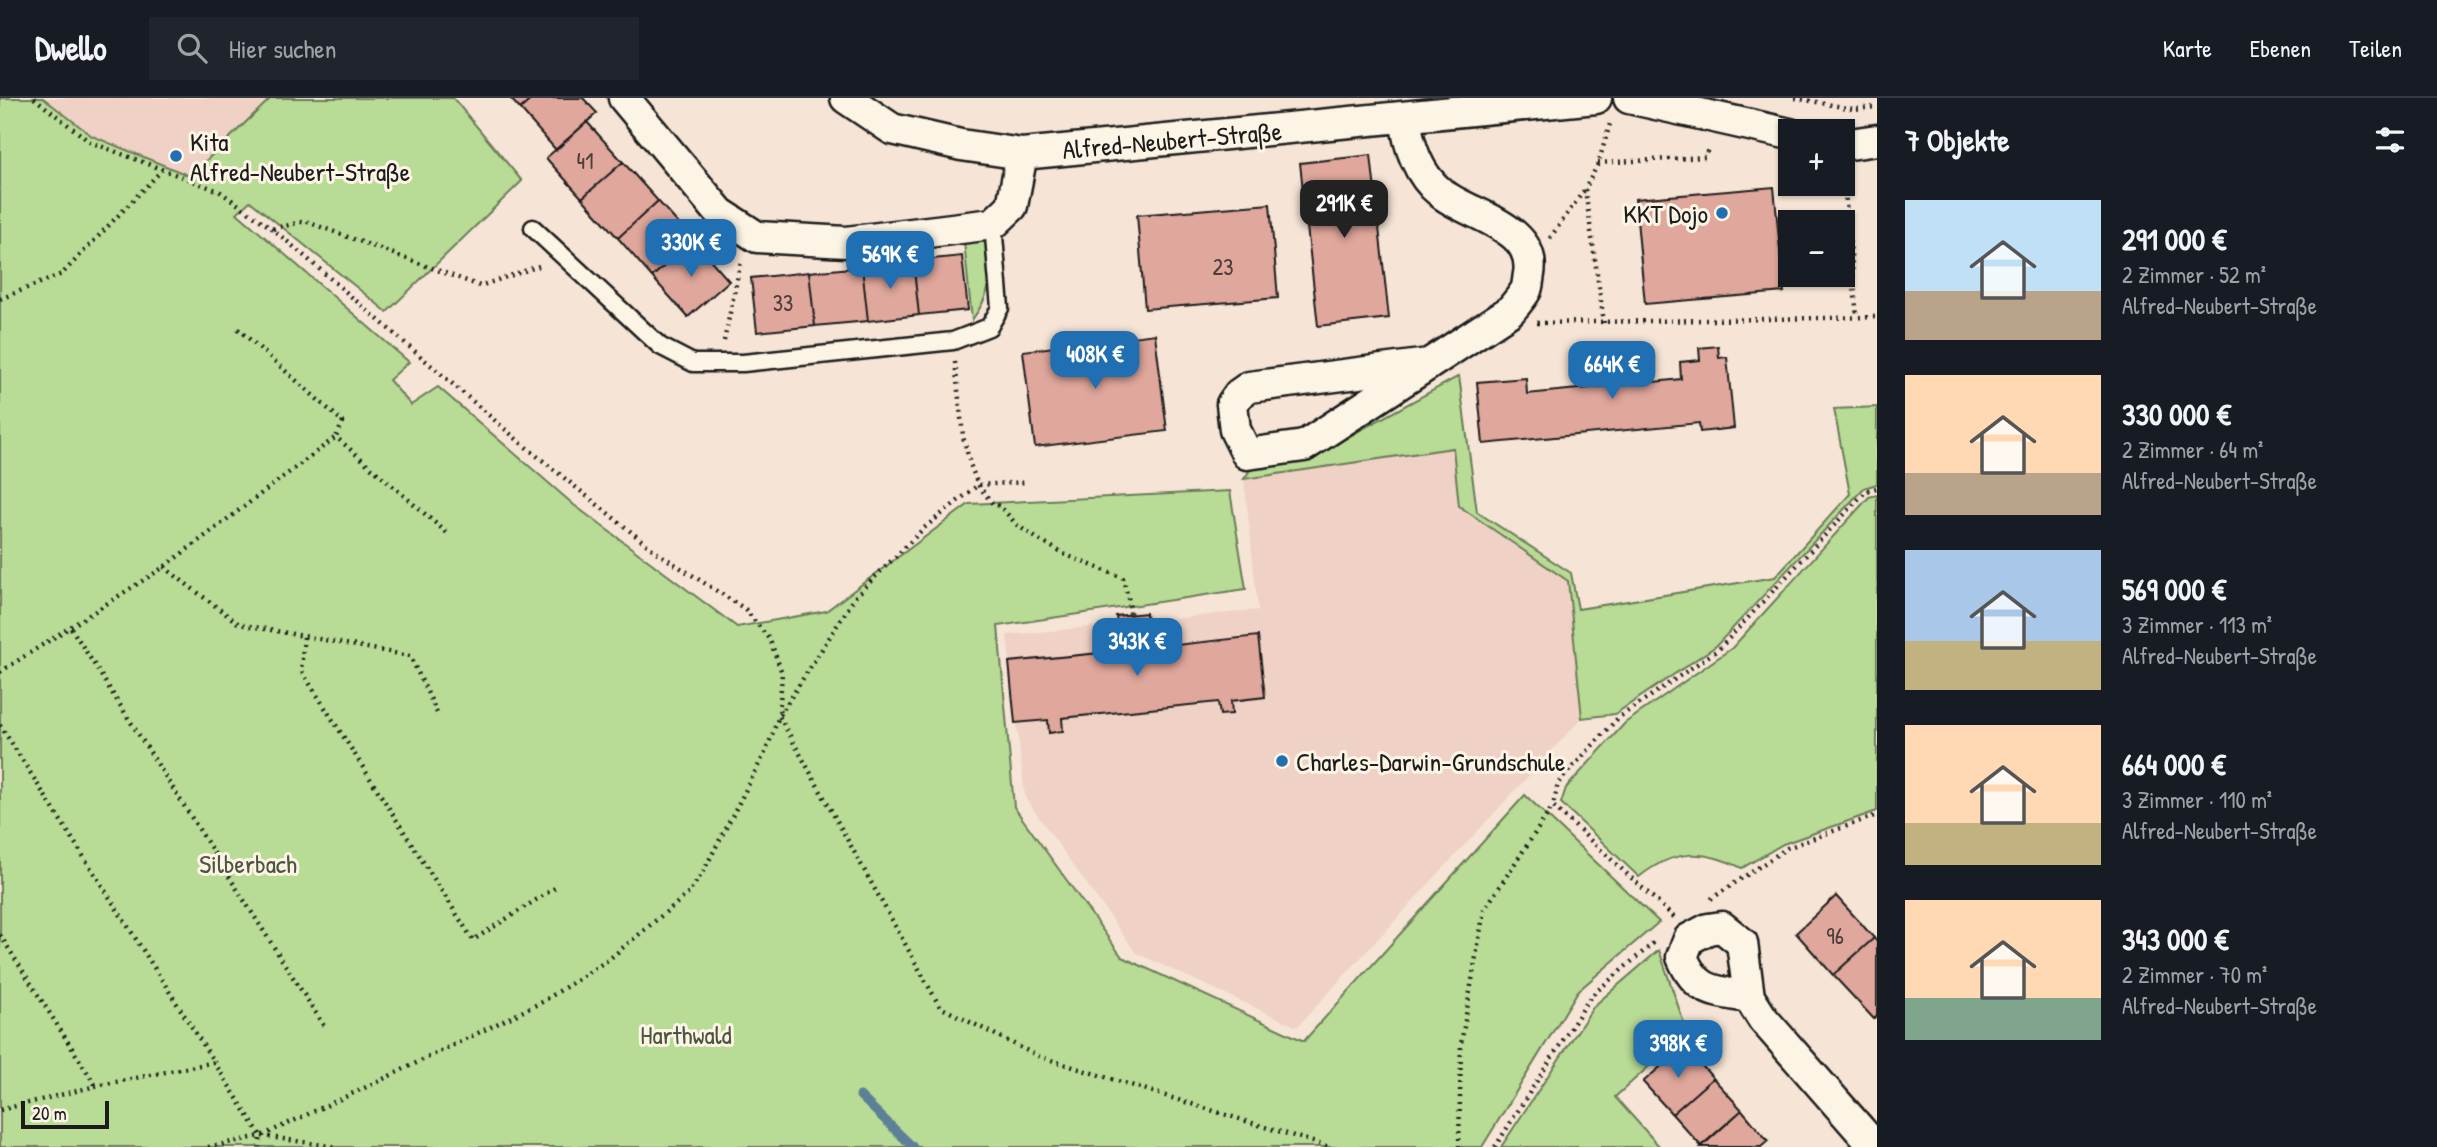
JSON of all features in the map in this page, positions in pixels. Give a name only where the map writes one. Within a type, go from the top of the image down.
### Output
[{"type":"street","points":[[624,98],[720,213],[757,237],[846,242],[993,224],[1012,206],[1022,154]]},
{"type":"street","name":"Alfred-Neubert-Straße","points":[[846,98],[892,129],[961,145],[1022,154],[1405,117],[1613,102],[1719,118],[1778,131]]},
{"type":"street","points":[[1405,117],[1411,149],[1438,192],[1460,206],[1490,219],[1519,239],[1530,264],[1526,289],[1510,311],[1304,446],[1247,454],[1235,430],[1232,404],[1239,394],[1249,387],[1429,364]]},
{"type":"street","points":[[1855,143],[1877,140]]},
{"type":"street","points":[[1749,997],[1763,1019],[1875,1147]]},
{"type":"lane","points":[[533,228],[660,346],[693,363],[743,363],[953,341],[989,327],[1000,308],[993,224]]},
{"type":"path","points":[[34,98],[90,142],[219,191],[273,229],[563,477],[656,552],[745,609],[770,640],[782,673],[779,716],[940,1007],[1038,1056],[1329,1147]]},
{"type":"path","points":[[1795,98],[1853,109],[1877,107]]},
{"type":"path","points":[[1530,264],[1585,189],[1598,163],[1613,102]]},
{"type":"path","points":[[1598,163],[1705,157],[1719,118]]},
{"type":"path","points":[[0,299],[62,274],[162,170]]},
{"type":"path","points":[[1585,189],[1604,323]]},
{"type":"path","points":[[1846,196],[1857,317]]},
{"type":"path","points":[[273,229],[304,221],[480,286],[563,258]]},
{"type":"path","points":[[719,363],[747,230]]},
{"type":"path","points":[[1490,323],[1877,317]]},
{"type":"path","points":[[0,672],[164,567],[336,437],[343,422],[238,329]]},
{"type":"path","points":[[954,360],[963,436],[978,485],[993,504],[1000,506],[1018,526],[1041,541],[1066,555],[1123,578],[1129,602],[1134,649]]},
{"type":"path","points":[[336,437],[447,533]]},
{"type":"path","points":[[208,1147],[261,1136],[542,1002],[608,960],[689,893],[704,870],[766,751],[779,716],[856,596],[923,528],[978,485],[1027,482]]},
{"type":"path","points":[[1459,1147],[1461,1044],[1484,910],[1553,806],[1558,783],[1618,718],[1719,649],[1866,491],[1877,488]]},
{"type":"path","points":[[164,567],[239,624],[410,656],[439,717]]},
{"type":"path","points":[[71,628],[324,1026]]},
{"type":"path","points":[[304,637],[300,670],[473,940],[558,886]]},
{"type":"path","points":[[0,725],[261,1136],[259,1147]]},
{"type":"path","points":[[1553,806],[1679,921]]},
{"type":"path","points":[[1707,901],[1787,848],[1877,816]]},
{"type":"path","points":[[0,935],[96,1086]]},
{"type":"path","points":[[1495,1147],[1591,996],[1660,937]]},
{"type":"path","points":[[0,1110],[96,1086],[215,1062]]},
{"type":"path","points":[[261,1136],[337,1147]]},
{"type":"shaded area","name":"Kita Alfred-Neubert-Straße","points":[[43,98],[271,98],[190,177],[92,136]]},
{"type":"shaded area","name":"Charles-Darwin-Grundschule","points":[[1453,448],[1459,506],[1568,581],[1582,718],[1297,1027],[1136,953],[1025,798],[1007,635],[1258,610],[1244,479]]},
{"type":"green space","points":[[0,98],[43,98],[92,136],[190,176],[271,98],[453,98],[522,181],[387,312],[250,201],[237,213],[409,362],[389,380],[411,405],[438,387],[574,505],[737,627],[826,611],[969,504],[1230,491],[1246,589],[998,626],[1014,807],[1122,957],[1304,1041],[1525,795],[1659,922],[1578,991],[1482,1147],[0,1147]]},
{"type":"green space","points":[[963,232],[980,234],[989,243],[989,284],[984,301],[972,320]]},
{"type":"green space","points":[[1459,376],[1477,512],[1571,573],[1578,609],[1775,577],[1850,494],[1834,409],[1877,407],[1877,484],[1864,488],[1716,646],[1615,714],[1582,718],[1568,581],[1459,506],[1453,448],[1244,479],[1252,467],[1304,461]]},
{"type":"green space","points":[[1877,495],[1877,811],[1783,844],[1742,868],[1714,857],[1689,855],[1664,861],[1639,877],[1561,803],[1566,788],[1625,723],[1732,648],[1869,497]]},
{"type":"green space","points":[[1659,950],[1687,1032],[1615,1097],[1660,1147],[1501,1147],[1594,1006]]},
{"type":"building","points":[[510,98],[533,98],[520,109]]},
{"type":"building","points":[[533,98],[583,98],[597,113],[556,150],[520,109]]},
{"type":"building","points":[[587,122],[623,162],[582,198],[546,158]]},
{"type":"building","points":[[1371,155],[1389,318],[1318,326],[1300,163]]},
{"type":"building","points":[[623,162],[658,201],[618,238],[582,198]]},
{"type":"building","points":[[1774,187],[1778,229],[1778,287],[1784,287],[1784,292],[1645,304],[1635,199]]},
{"type":"building","points":[[658,201],[693,240],[652,277],[618,238]]},
{"type":"building","points":[[1270,204],[1278,298],[1145,309],[1137,215]]},
{"type":"building","points":[[693,240],[729,281],[688,317],[652,277]]},
{"type":"building","points":[[962,256],[968,310],[919,315],[913,261]]},
{"type":"building","points":[[913,261],[919,315],[868,321],[862,267]]},
{"type":"building","points":[[862,267],[868,321],[815,326],[809,272]]},
{"type":"building","points":[[809,272],[815,326],[757,332],[751,278]]},
{"type":"building","points":[[1155,334],[1167,431],[1035,447],[1023,351]]},
{"type":"building","points":[[1718,346],[1719,358],[1727,357],[1734,428],[1700,432],[1699,423],[1483,444],[1477,382],[1526,378],[1527,394],[1609,386],[1606,352],[1651,348],[1654,382],[1681,379],[1680,362],[1700,360],[1699,348]]},
{"type":"building","points":[[1146,613],[1149,648],[1258,636],[1265,697],[1231,701],[1232,714],[1220,715],[1218,702],[1062,718],[1063,731],[1049,733],[1048,720],[1015,723],[1009,662],[1120,651],[1116,616]]},
{"type":"building","points":[[1836,896],[1874,938],[1833,975],[1796,933]]},
{"type":"building","points":[[1874,938],[1877,942],[1877,1016],[1874,1019],[1833,975]]},
{"type":"building","points":[[1684,1046],[1713,1078],[1672,1114],[1643,1082]]},
{"type":"building","points":[[1713,1078],[1742,1110],[1701,1146],[1672,1114]]},
{"type":"building","points":[[1742,1110],[1768,1141],[1761,1147],[1701,1147]]},
{"type":"waterway","points":[[860,1096],[913,1147]]},
{"type":"place","name":"Kita Alfred-Neubert-Straße","points":[[176,156]]},
{"type":"place","name":"KKT Dojo","points":[[1722,213]]},
{"type":"place","name":"Charles-Darwin-Grundschule","points":[[1282,761]]},
{"type":"park label","name":"Silberbach","points":[[248,863]]},
{"type":"park label","name":"Harthwald","points":[[686,1034]]}]
